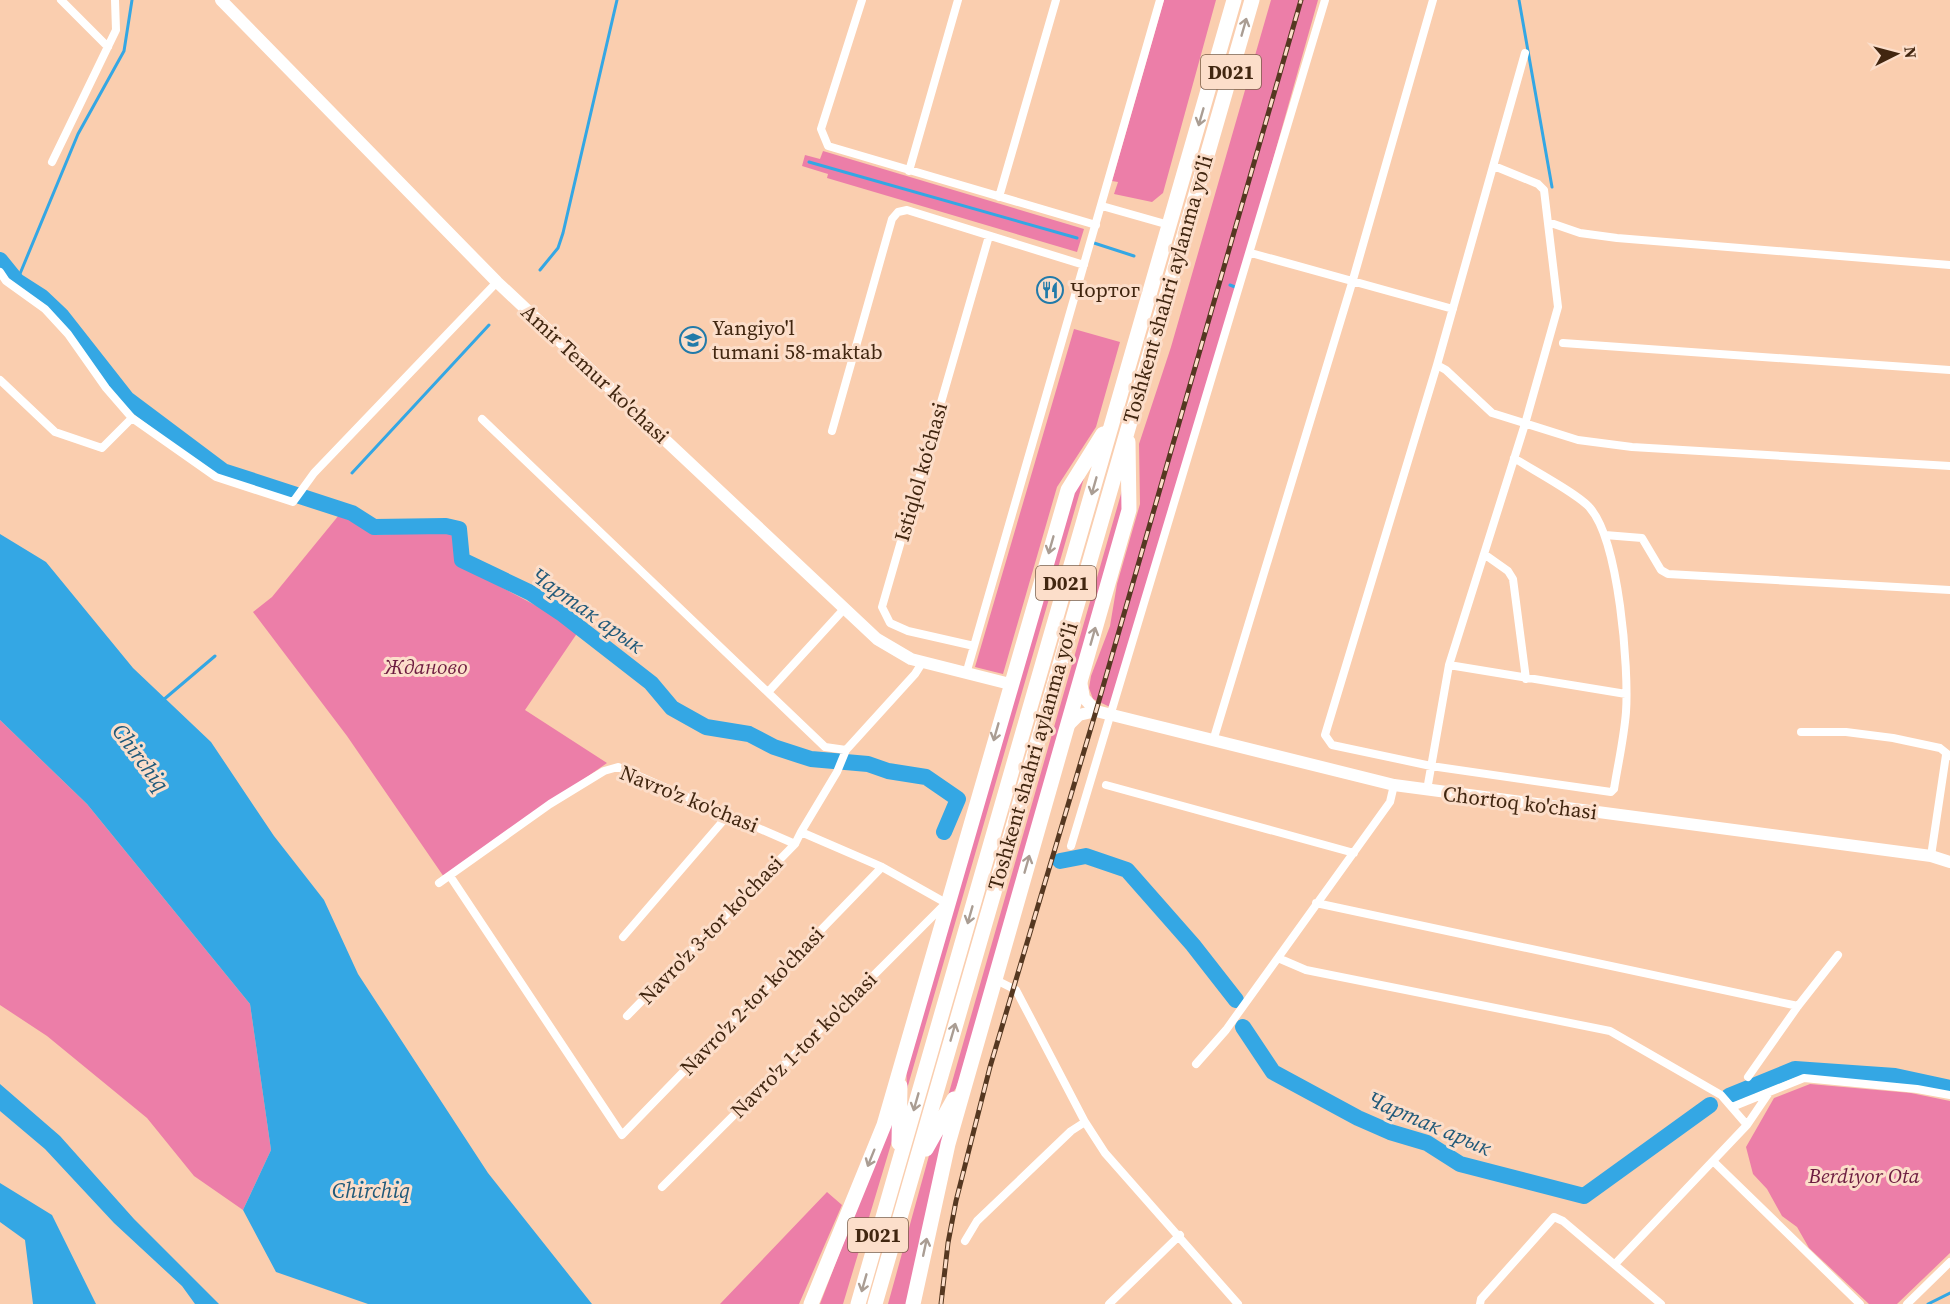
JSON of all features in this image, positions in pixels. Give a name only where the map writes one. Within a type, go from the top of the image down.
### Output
[{"type":"highway","name":"Toshkent shahri aylanma yoʻli","points":[[858,1304],[1234,0]]},
{"type":"highway","name":"Toshkent shahri aylanma yoʻli","points":[[875,1304],[1252,0]]},
{"type":"highway","points":[[1169,225],[1179,223],[1186,229]]},
{"type":"highway","points":[[811,1304],[878,1141],[1068,490],[1113,418]]},
{"type":"highway","points":[[913,1304],[948,1144],[965,1081],[1129,510],[1128,425]]},
{"type":"highway","points":[[898,1166],[901,1062]]},
{"type":"highway","points":[[914,1169],[965,1081]]},
{"type":"main road","name":"Amir Temur ko'chasi","points":[[221,0],[497,282],[844,609],[890,649],[922,663],[1010,684]]},
{"type":"main road","points":[[1066,731],[1075,717],[1096,711],[1082,693],[1081,676]]},
{"type":"main road","name":"Chortoq ko'chasi","points":[[1096,711],[1394,786],[1931,856],[1950,862]]},
{"type":"street","points":[[61,0],[108,47]]},
{"type":"street","points":[[52,162],[116,30],[115,0]]},
{"type":"street","points":[[862,0],[821,129],[822,137],[828,146],[835,150],[1096,225]]},
{"type":"street","points":[[909,171],[958,0]]},
{"type":"street","points":[[999,197],[1056,0]]},
{"type":"street","points":[[966,674],[1160,0]]},
{"type":"street","points":[[1071,846],[1251,253],[1325,0]]},
{"type":"street","points":[[1214,741],[1352,283],[1433,0]]},
{"type":"street","points":[[1514,458],[1590,507],[1605,535],[1613,557],[1626,694],[1625,722],[1614,789],[1611,792],[1431,766],[1332,745],[1327,740],[1325,732],[1437,365],[1525,53]]},
{"type":"street","points":[[1427,790],[1449,665],[1525,424],[1558,306],[1544,190],[1538,184],[1494,166]]},
{"type":"street","points":[[1102,206],[1169,225]]},
{"type":"street","points":[[832,431],[892,219],[898,212],[907,210],[1084,265]]},
{"type":"street","points":[[1548,222],[1580,233],[1610,237],[1950,265]]},
{"type":"street","name":"Istiqlol koʻchasi","points":[[974,646],[908,631],[890,623],[882,607],[989,236]]},
{"type":"street","points":[[1251,253],[1352,283],[1453,309]]},
{"type":"street","points":[[0,272],[6,281],[45,309],[68,334],[106,388],[132,418],[216,477],[293,502],[314,472],[497,282]]},
{"type":"street","points":[[1563,342],[1950,370]]},
{"type":"street","points":[[1437,365],[1446,370],[1492,413],[1578,440],[1605,445],[1950,466]]},
{"type":"street","points":[[0,380],[54,432],[102,448],[132,418]]},
{"type":"street","points":[[482,419],[825,747],[844,752]]},
{"type":"street","points":[[1605,535],[1642,538],[1661,570],[1668,574],[1950,590]]},
{"type":"street","points":[[1484,554],[1508,571],[1513,579],[1526,679]]},
{"type":"street","points":[[769,691],[844,609]]},
{"type":"street","points":[[795,844],[837,772],[844,752],[915,675],[922,663]]},
{"type":"street","points":[[1449,665],[1626,694]]},
{"type":"street","points":[[1801,732],[1846,732],[1893,738],[1940,748],[1948,756],[1931,856]]},
{"type":"street","name":"Navro'z ko'chasi","points":[[439,883],[550,804],[612,768],[629,771],[795,844]]},
{"type":"street","points":[[1106,785],[1354,853]]},
{"type":"street","points":[[1196,1064],[1226,1030],[1354,853],[1390,802],[1394,786]]},
{"type":"street","points":[[623,937],[729,814]]},
{"type":"street","points":[[801,832],[882,867],[946,903]]},
{"type":"street","name":"Navro'z 3-tor ko'chasi","points":[[627,1016],[795,844]]},
{"type":"street","name":"Navro'z 2-tor ko'chasi","points":[[450,876],[622,1135],[882,867]]},
{"type":"street","name":"Navro'z 1-tor ko'chasi","points":[[662,1187],[946,903]]},
{"type":"street","points":[[1316,903],[1798,1006]]},
{"type":"street","points":[[1748,1077],[1798,1006],[1838,955]]},
{"type":"street","points":[[1278,958],[1306,970],[1610,1031],[1721,1095],[1747,1125]]},
{"type":"street","points":[[994,979],[1016,990],[1085,1122],[1105,1153],[1180,1235],[1238,1304]]},
{"type":"street","points":[[1732,1107],[1804,1078],[1917,1089],[1950,1095]]},
{"type":"street","points":[[1616,1263],[1747,1125],[1768,1094]]},
{"type":"street","points":[[965,1240],[977,1221],[1071,1131],[1085,1122]]},
{"type":"street","points":[[1713,1161],[1860,1304]]},
{"type":"street","points":[[1480,1304],[1481,1299],[1554,1216],[1616,1263],[1661,1304]]},
{"type":"street","points":[[1109,1304],[1180,1235]]},
{"type":"street","points":[[1907,1304],[1948,1266]]},
{"type":"green space","points":[[1164,0],[1216,0],[1163,193],[1152,202],[1114,194],[1118,182],[1112,181]]},
{"type":"green space","points":[[1271,0],[1318,0],[1247,252],[1110,707],[1093,699],[1089,688],[1091,676],[1110,626],[1117,584],[1140,504],[1139,444],[1171,347]]},
{"type":"green space","points":[[823,151],[1084,229],[1077,252],[827,178],[828,174],[802,166],[805,155],[820,159]]},
{"type":"green space","points":[[1074,329],[1120,342],[1096,427],[1057,487],[1003,674],[975,667]]},
{"type":"green space","points":[[1084,478],[907,1089],[906,1064],[1074,492]]},
{"type":"green space","points":[[1123,487],[1124,510],[963,1070],[956,1088],[946,1103]]},
{"type":"green space","name":"Жданово","points":[[339,515],[357,521],[375,535],[449,531],[455,535],[458,564],[580,629],[525,710],[607,763],[444,877],[347,736],[253,612],[272,597]]},
{"type":"green space","points":[[0,720],[87,804],[250,1004],[271,1150],[243,1210],[194,1176],[147,1118],[47,1036],[0,1005]]},
{"type":"green space","name":"Berdiyor Ota","points":[[1810,1084],[1911,1093],[1950,1101],[1950,1253],[1897,1304],[1869,1304],[1809,1248],[1797,1227],[1782,1216],[1767,1189],[1753,1174],[1746,1147],[1774,1098]]},
{"type":"green space","points":[[893,1114],[892,1141],[843,1304],[820,1304]]},
{"type":"green space","points":[[946,1130],[908,1304],[888,1304],[930,1152]]},
{"type":"green space","points":[[827,1192],[842,1205],[799,1304],[720,1304]]},
{"type":"water","name":"Chirchiq","points":[[0,534],[46,562],[133,668],[211,742],[274,836],[324,900],[358,974],[488,1173],[592,1304],[368,1304],[276,1272],[243,1210],[271,1150],[250,1004],[87,804],[0,720]]},
{"type":"water","points":[[0,1084],[60,1136],[134,1219],[219,1304],[195,1304],[182,1286],[114,1223],[45,1149],[0,1111]]},
{"type":"water","points":[[0,1183],[52,1215],[96,1304],[33,1304],[25,1240],[0,1222]]},
{"type":"waterway","points":[[17,281],[78,134],[124,51],[132,0]]},
{"type":"waterway","points":[[540,270],[558,248],[563,233],[617,0]]},
{"type":"waterway","points":[[1519,0],[1552,187]]},
{"type":"waterway","points":[[809,162],[1077,238]]},
{"type":"waterway","points":[[1094,243],[1134,256]]},
{"type":"waterway","name":"Чартак арык","points":[[0,260],[17,281],[42,297],[61,315],[127,399],[223,471],[352,513],[374,527],[446,526],[459,529],[462,560],[531,593],[561,613],[651,683],[672,708],[706,727],[749,734],[774,747],[811,759],[868,764],[888,771],[926,777],[958,799],[944,832]]},
{"type":"waterway","points":[[1230,285],[1235,287]]},
{"type":"waterway","points":[[352,473],[489,325]]},
{"type":"waterway","points":[[162,701],[215,656]]},
{"type":"waterway","name":"Чартак арык","points":[[1060,861],[1086,856],[1127,870],[1193,945],[1236,1000]]},
{"type":"waterway","name":"Чартак арык","points":[[1243,1027],[1273,1072],[1358,1118],[1390,1132],[1427,1143],[1460,1164],[1584,1196],[1710,1105]]},
{"type":"waterway","name":"Чартак арык","points":[[1729,1096],[1795,1069],[1895,1076],[1950,1088]]},
{"type":"waterway","points":[[1928,1304],[1950,1293]]},
{"type":"railway","points":[[941,1304],[948,1243],[956,1201],[990,1067],[1096,711],[1301,0]]},
{"type":"place","name":"Чортог","points":[[1050,290]]},
{"type":"place","name":"Yangiyo'l tumani 58-maktab","points":[[693,340]]}]
